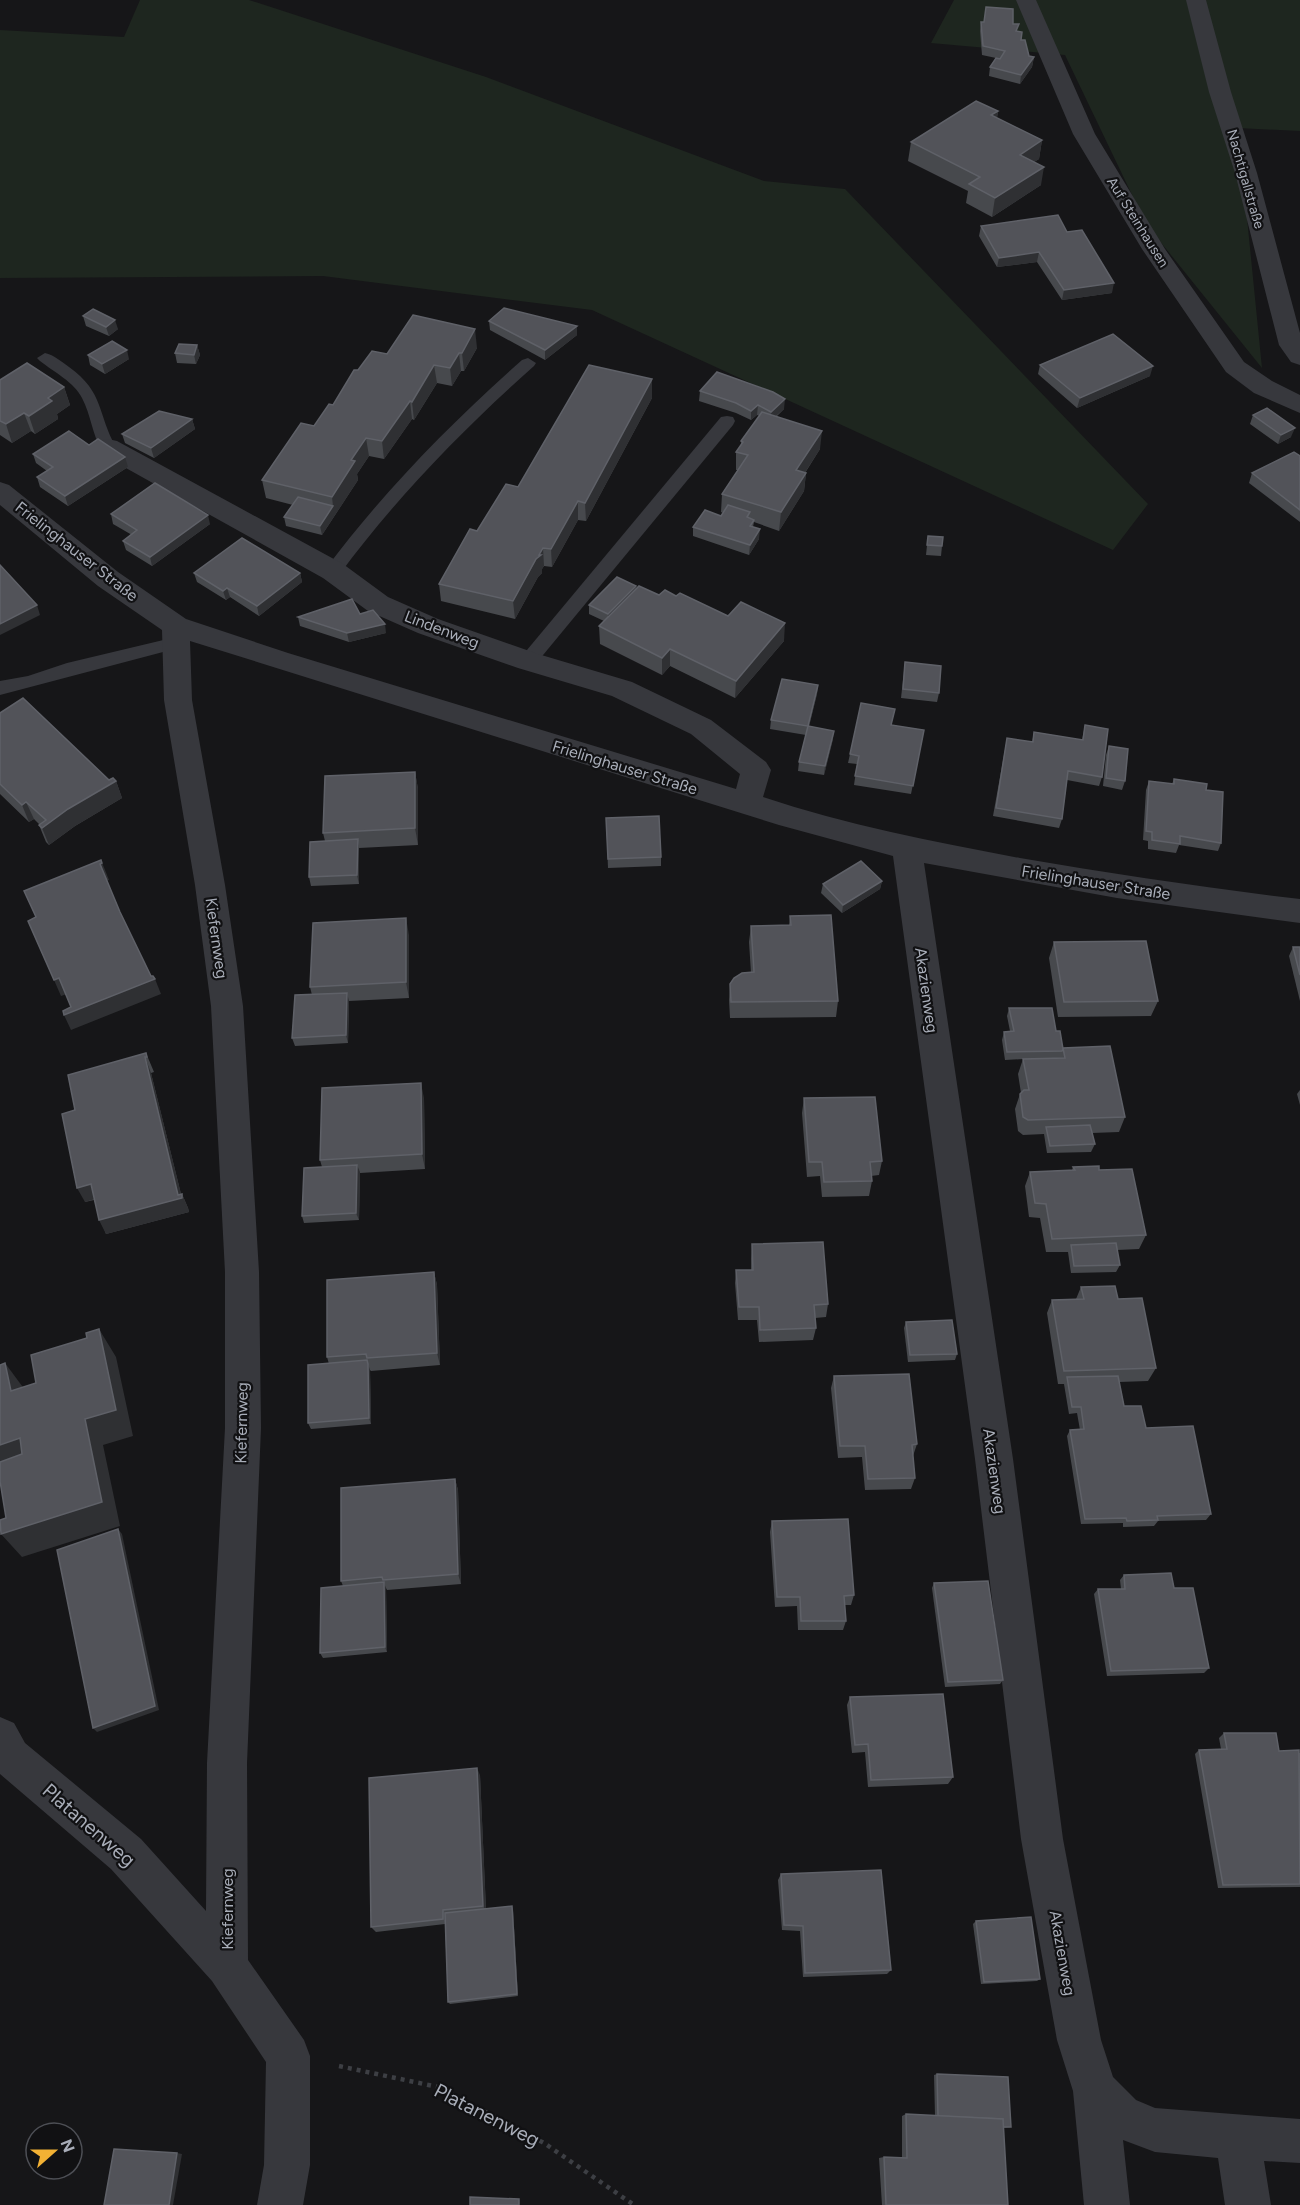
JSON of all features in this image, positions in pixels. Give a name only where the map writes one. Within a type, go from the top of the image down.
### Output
[{"type":"street","name":"Auf Steinhausen","points":[[1026,0],[1084,134],[1154,249],[1234,367],[1263,387],[1300,405]]},
{"type":"street","name":"Nachtigallstraße","points":[[1196,0],[1220,92],[1246,172],[1291,345],[1300,357]]},
{"type":"street","name":"Lindenweg","points":[[108,447],[333,571],[378,604],[428,626],[528,661],[622,689],[701,727],[756,770],[747,803]]},
{"type":"street","name":"Frielinghauser Straße","points":[[0,491],[176,634],[278,660],[747,803],[789,818],[907,849],[1112,886],[1300,911]]},
{"type":"street","name":"Kiefernweg","points":[[176,634],[178,700],[210,885],[227,1006],[242,1272],[243,1428],[227,1763],[226,1966],[288,2056]]},
{"type":"street","name":"Akazienweg","points":[[907,849],[994,1459],[1042,1839],[1079,2040],[1095,2091],[1107,2205]]},
{"type":"street","name":"Platanenweg","points":[[4,1754],[126,1854],[226,1966]]},
{"type":"street","points":[[280,2205],[286,2164],[288,2056]]},
{"type":"street","name":"Akazienweg","points":[[1095,2091],[1122,2117],[1155,2130],[1300,2141]]},
{"type":"street","points":[[1238,2137],[1248,2205]]},
{"type":"lane","points":[[45,358],[77,382],[90,396],[101,436],[108,447]]},
{"type":"lane","points":[[333,571],[367,524],[404,481],[483,402],[528,363]]},
{"type":"lane","points":[[528,661],[727,421]]},
{"type":"lane","points":[[0,688],[30,682],[176,634]]},
{"type":"path","name":"Platanenweg","points":[[288,2056],[438,2087],[544,2143],[634,2205]]},
{"type":"shaded area","points":[[140,0],[249,0],[486,77],[764,181],[845,189],[1148,504],[1113,550],[592,310],[323,276],[0,278],[0,30],[124,37]]},
{"type":"shaded area","points":[[954,0],[1300,0],[1300,131],[1238,128],[1262,368],[1146,224],[1065,55],[931,43]]},
{"type":"building","points":[[986,7],[1013,9],[1013,24],[1019,24],[1016,31],[1022,32],[1021,40],[1025,40],[1029,56],[1034,57],[1021,75],[990,67],[996,58],[1000,59],[1005,51],[983,46],[981,22],[984,22]]},
{"type":"building","points":[[976,101],[998,111],[991,115],[1042,140],[1020,155],[1044,167],[995,198],[969,184],[980,177],[911,142]]},
{"type":"building","points":[[1058,215],[1067,232],[1082,230],[1114,283],[1064,290],[1039,252],[999,258],[981,226]]},
{"type":"building","points":[[504,308],[577,326],[545,350],[489,321]]},
{"type":"building","points":[[93,309],[115,320],[106,327],[83,316]]},
{"type":"building","points":[[413,315],[475,329],[462,353],[459,353],[450,368],[434,365],[412,402],[410,401],[382,441],[366,438],[351,460],[355,461],[332,497],[262,480],[301,423],[314,426],[329,404],[333,405],[354,370],[358,370],[372,351],[387,354]]},
{"type":"building","points":[[1113,334],[1153,366],[1080,398],[1040,365]]},
{"type":"building","points":[[112,341],[127,350],[102,364],[88,355]]},
{"type":"building","points":[[179,344],[197,345],[194,355],[175,353]]},
{"type":"building","points":[[27,363],[64,387],[48,398],[52,401],[29,416],[24,413],[6,424],[0,421],[0,380]]},
{"type":"building","points":[[589,365],[652,379],[585,503],[578,501],[551,549],[543,548],[513,601],[439,584],[470,529],[477,531],[506,484],[518,487]]},
{"type":"building","points":[[717,372],[773,392],[785,399],[771,412],[758,405],[751,411],[736,403],[700,391]]},
{"type":"building","points":[[1267,408],[1295,428],[1281,435],[1253,415]]},
{"type":"building","points":[[159,411],[192,419],[151,448],[122,434]]},
{"type":"building","points":[[762,412],[822,431],[796,470],[806,473],[781,512],[722,494],[748,455],[736,452],[743,442],[741,441]]},
{"type":"building","points":[[69,431],[89,445],[98,439],[125,457],[65,496],[37,477],[53,467],[33,454]]},
{"type":"building","points":[[1294,452],[1300,456],[1300,510],[1252,473]]},
{"type":"building","points":[[155,483],[208,515],[150,557],[123,541],[137,530],[111,514]]},
{"type":"building","points":[[298,497],[333,506],[320,526],[284,517]]},
{"type":"building","points":[[728,505],[750,512],[747,517],[754,520],[750,526],[760,529],[750,545],[693,527],[705,510],[721,516]]},
{"type":"building","points":[[928,536],[943,537],[942,546],[927,545]]},
{"type":"building","points":[[242,538],[300,573],[257,606],[227,588],[223,591],[194,573]]},
{"type":"building","points":[[0,565],[37,605],[0,624]]},
{"type":"building","points":[[617,577],[636,586],[608,614],[589,605]]},
{"type":"building","points":[[639,586],[659,595],[665,590],[676,596],[680,593],[728,616],[741,602],[785,623],[736,681],[670,649],[662,658],[599,626]]},
{"type":"building","points":[[352,599],[360,614],[373,610],[385,624],[347,633],[298,617]]},
{"type":"building","points":[[905,662],[941,666],[939,693],[903,689]]},
{"type":"building","points":[[782,679],[818,685],[808,726],[771,720]]},
{"type":"building","points":[[23,698],[109,780],[113,778],[116,781],[68,809],[42,828],[39,825],[46,820],[26,802],[22,805],[0,784],[0,713]]},
{"type":"building","points":[[861,703],[895,709],[891,725],[924,730],[913,786],[855,776],[859,756],[850,754]]},
{"type":"building","points":[[1085,725],[1108,729],[1102,777],[1068,771],[1062,819],[996,808],[1007,738],[1033,742],[1034,732],[1083,740]]},
{"type":"building","points":[[808,726],[834,731],[825,766],[799,762]]},
{"type":"building","points":[[1109,746],[1128,749],[1125,781],[1106,778]]},
{"type":"building","points":[[415,772],[415,828],[323,833],[325,776]]},
{"type":"building","points":[[1174,779],[1207,784],[1206,790],[1223,792],[1221,843],[1180,836],[1180,844],[1152,840],[1152,832],[1146,831],[1149,781],[1174,784]]},
{"type":"building","points":[[659,816],[661,857],[608,859],[606,818]]},
{"type":"building","points":[[358,839],[357,875],[309,877],[310,842]]},
{"type":"building","points":[[101,860],[100,864],[120,912],[151,976],[155,979],[64,1015],[63,1011],[71,1007],[59,978],[54,980],[28,921],[36,917],[24,891]]},
{"type":"building","points":[[861,861],[882,881],[843,905],[823,884]]},
{"type":"building","points":[[831,915],[838,1001],[731,1002],[730,984],[734,978],[742,973],[754,972],[751,926],[791,925],[790,916]]},
{"type":"building","points":[[406,918],[406,982],[310,987],[313,923]]},
{"type":"building","points":[[1146,941],[1158,1001],[1064,1002],[1054,942]]},
{"type":"building","points":[[1293,947],[1300,947],[1300,975]]},
{"type":"building","points":[[347,993],[346,1035],[292,1038],[295,995]]},
{"type":"building","points":[[1009,1008],[1052,1008],[1056,1031],[1060,1031],[1062,1051],[1007,1052],[1004,1032],[1014,1031]]},
{"type":"building","points":[[1110,1046],[1125,1117],[1028,1120],[1023,1117],[1020,1094],[1024,1090],[1029,1090],[1023,1059],[1065,1058],[1063,1048]]},
{"type":"building","points":[[146,1053],[147,1057],[145,1057],[178,1195],[182,1194],[182,1198],[99,1220],[91,1184],[77,1188],[62,1114],[75,1110],[68,1075]]},
{"type":"building","points":[[421,1083],[422,1154],[320,1160],[322,1088]]},
{"type":"building","points":[[875,1097],[882,1161],[870,1162],[872,1181],[824,1182],[822,1162],[809,1162],[804,1098]]},
{"type":"building","points":[[1090,1125],[1095,1144],[1050,1146],[1046,1127]]},
{"type":"building","points":[[357,1165],[356,1213],[302,1216],[304,1168]]},
{"type":"building","points":[[1099,1166],[1099,1170],[1132,1169],[1146,1235],[1052,1239],[1046,1204],[1035,1203],[1030,1172],[1075,1170],[1073,1167]]},
{"type":"building","points":[[823,1242],[828,1304],[814,1305],[816,1328],[760,1330],[759,1307],[739,1307],[736,1270],[753,1270],[752,1244]]},
{"type":"building","points":[[1116,1243],[1120,1265],[1074,1266],[1071,1245]]},
{"type":"building","points":[[434,1272],[437,1353],[367,1358],[366,1354],[327,1357],[327,1280]]},
{"type":"building","points":[[1115,1286],[1118,1299],[1142,1298],[1156,1368],[1064,1371],[1052,1300],[1084,1299],[1081,1287]]},
{"type":"building","points":[[952,1320],[957,1354],[910,1355],[906,1322]]},
{"type":"building","points":[[99,1329],[116,1410],[85,1419],[102,1502],[1,1534],[0,1520],[6,1518],[0,1481],[0,1462],[22,1454],[20,1438],[0,1445],[0,1365],[5,1363],[11,1391],[36,1383],[31,1355],[87,1338],[86,1333]]},
{"type":"building","points":[[367,1360],[369,1418],[308,1423],[308,1365]]},
{"type":"building","points":[[909,1374],[917,1444],[912,1445],[915,1478],[868,1479],[865,1446],[840,1446],[834,1376]]},
{"type":"building","points":[[1118,1376],[1124,1406],[1141,1406],[1146,1428],[1193,1426],[1211,1514],[1157,1516],[1158,1520],[1085,1519],[1070,1430],[1084,1429],[1081,1407],[1072,1407],[1067,1377]]},
{"type":"building","points":[[455,1479],[458,1574],[341,1581],[341,1488]]},
{"type":"building","points":[[848,1519],[854,1595],[844,1596],[846,1621],[801,1621],[800,1597],[777,1597],[772,1521]]},
{"type":"building","points":[[118,1529],[155,1706],[93,1728],[57,1550]]},
{"type":"building","points":[[1171,1573],[1174,1588],[1193,1588],[1209,1668],[1111,1671],[1098,1589],[1125,1589],[1124,1575]]},
{"type":"building","points":[[988,1581],[1003,1680],[948,1682],[934,1583]]},
{"type":"building","points":[[384,1582],[385,1647],[320,1653],[321,1588]]},
{"type":"building","points":[[943,1694],[953,1777],[871,1780],[868,1744],[855,1745],[850,1697]]},
{"type":"building","points":[[1224,1733],[1276,1733],[1279,1751],[1299,1750],[1300,1884],[1223,1885],[1199,1750],[1227,1749]]},
{"type":"building","points":[[477,1768],[483,1906],[443,1910],[443,1919],[371,1927],[369,1778]]},
{"type":"building","points":[[881,1870],[891,1970],[805,1973],[803,1926],[784,1925],[781,1874]]},
{"type":"building","points":[[512,1906],[517,1994],[448,2002],[445,1913]]},
{"type":"building","points":[[1031,1917],[1040,1979],[984,1982],[976,1921]]},
{"type":"building","points":[[937,2074],[1008,2077],[1011,2127],[1003,2127],[1003,2119],[938,2116]]},
{"type":"building","points":[[906,2114],[1003,2119],[1008,2205],[886,2205],[884,2157],[907,2158]]},
{"type":"building","points":[[114,2149],[177,2153],[169,2205],[104,2205]]},
{"type":"building","points":[[470,2197],[519,2199],[519,2205],[470,2205]]}]
